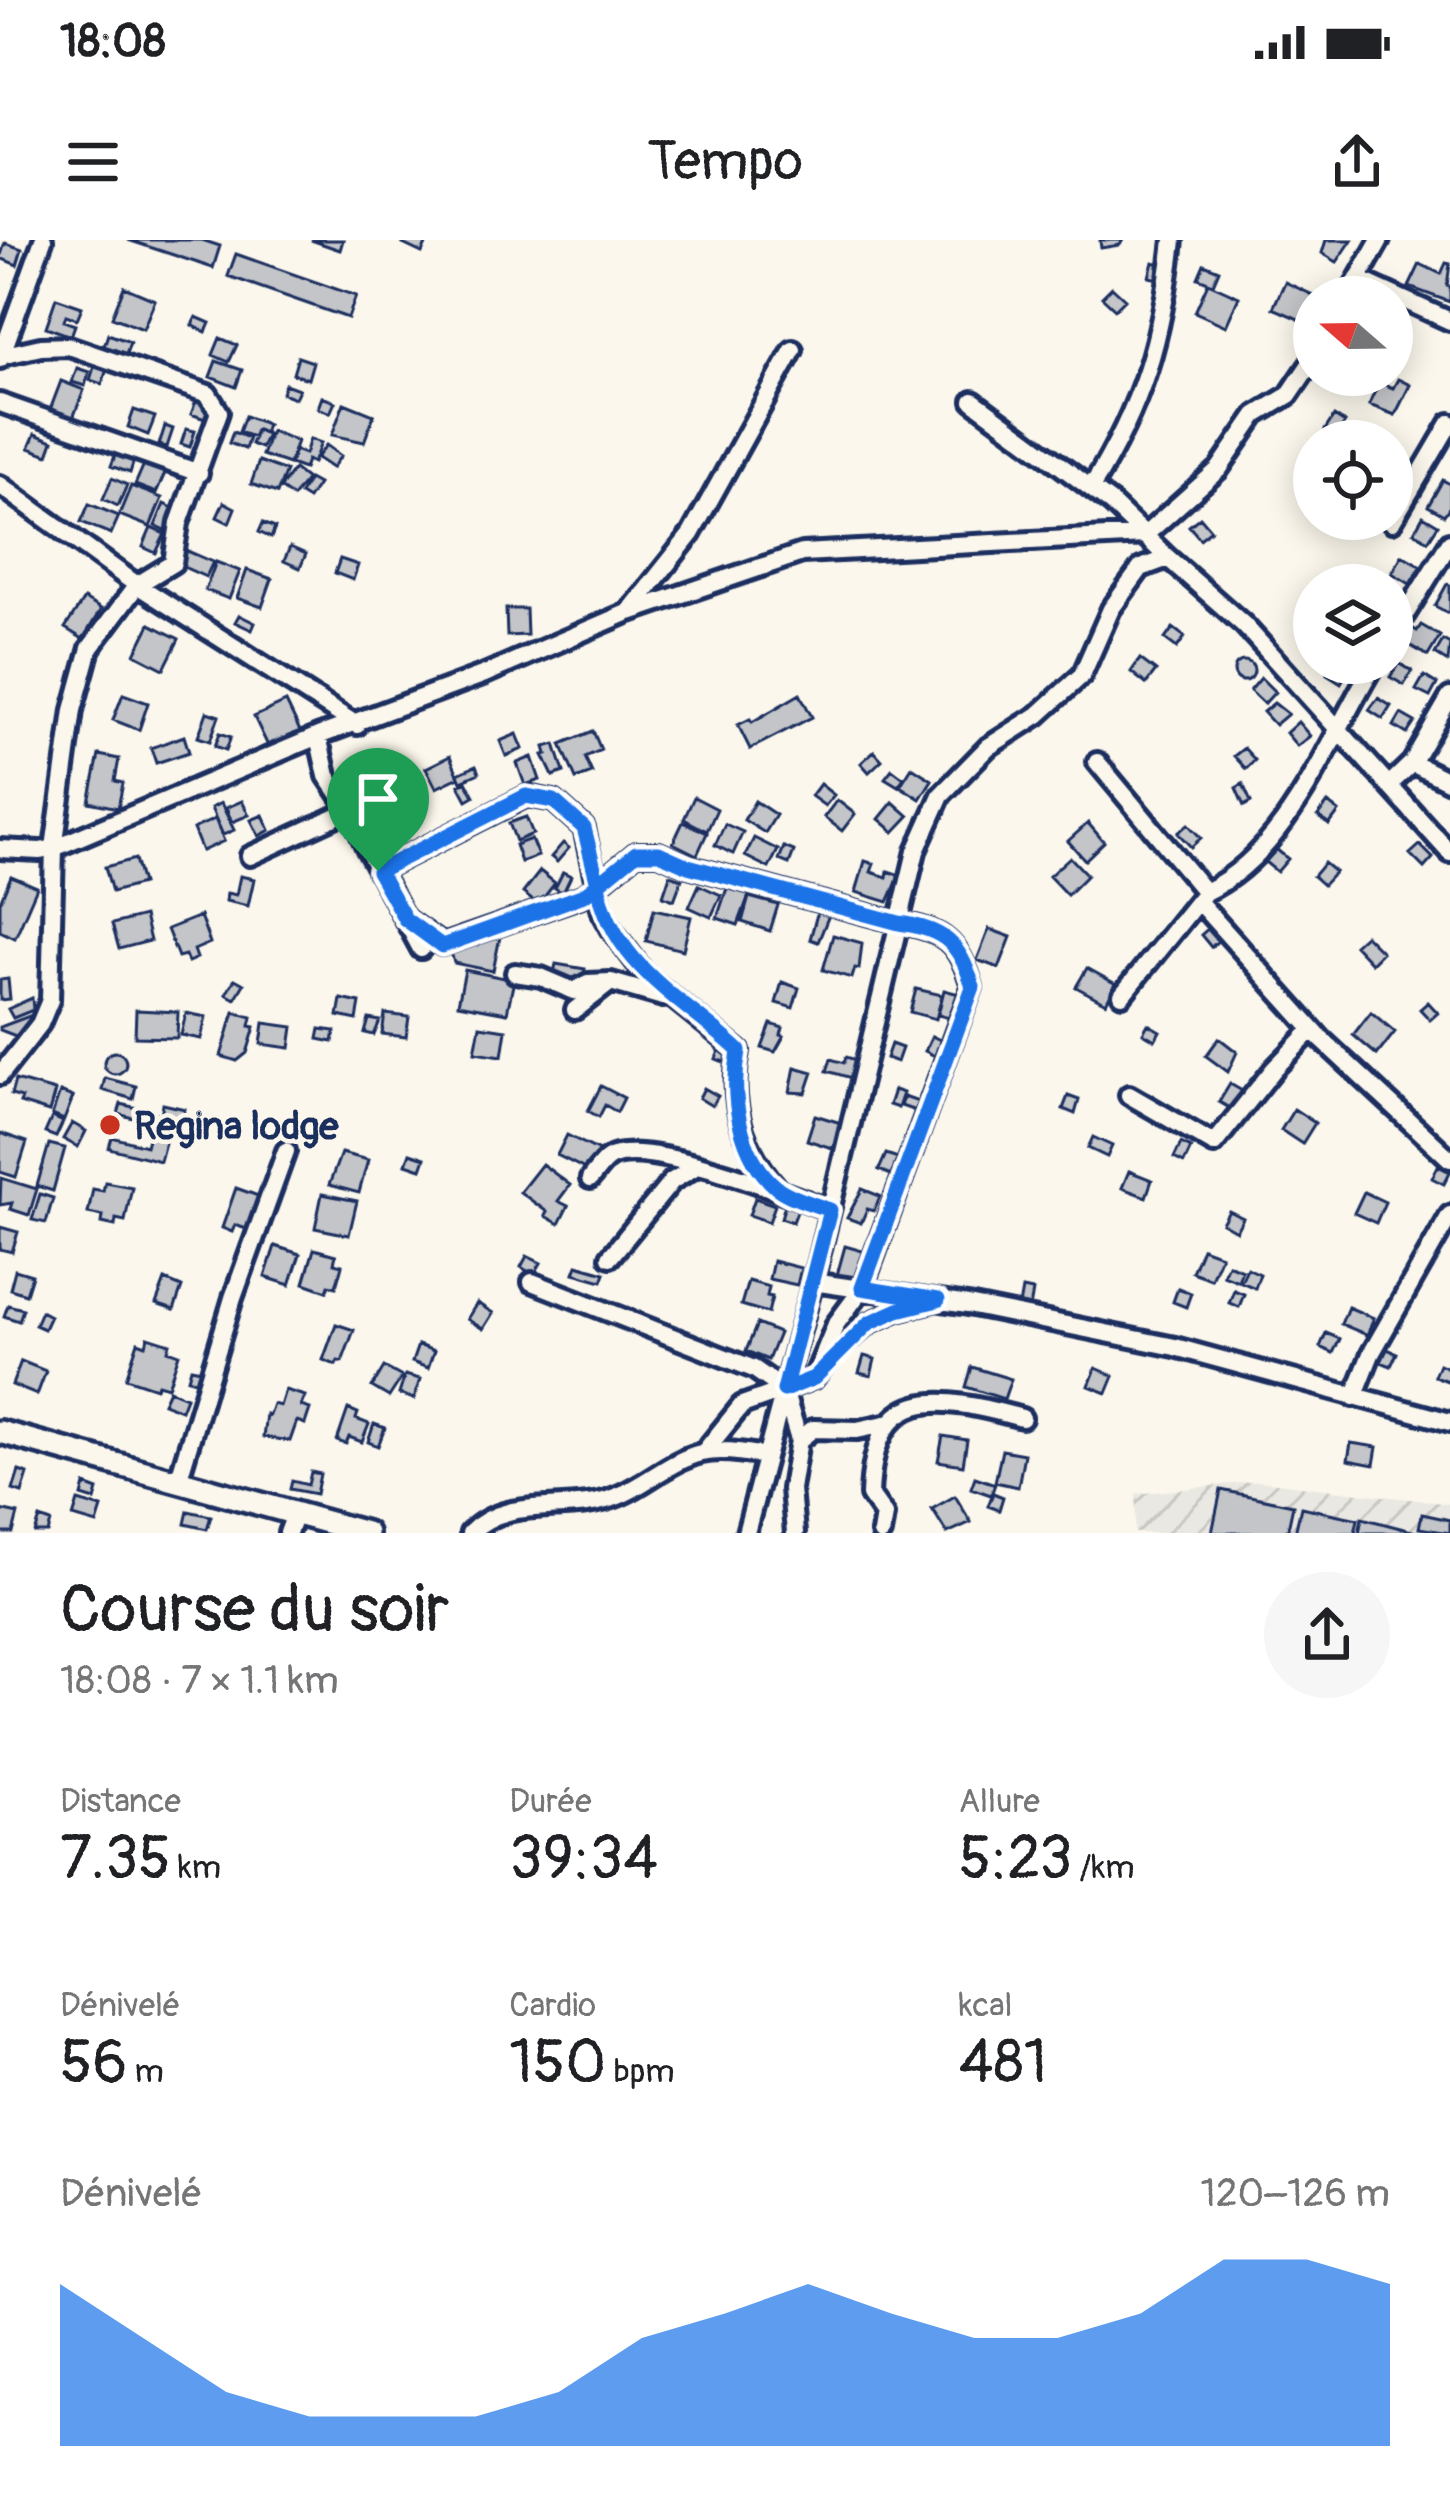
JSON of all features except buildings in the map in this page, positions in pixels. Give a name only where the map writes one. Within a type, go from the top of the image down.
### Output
[{"type":"main road","points":[[0,1432],[178,1481],[292,1523],[366,1533]]},
{"type":"street","points":[[0,1075],[40,1024],[50,1000],[54,848],[73,710],[90,648],[136,585],[173,563],[179,523],[219,412],[208,394],[69,346],[41,346],[1,357],[8,307],[43,240]]},
{"type":"street","points":[[1091,488],[1139,402],[1158,337],[1173,240]]},
{"type":"street","points":[[1360,276],[1380,240]]},
{"type":"street","points":[[1413,304],[1450,321]]},
{"type":"street","points":[[628,612],[691,533],[793,350]]},
{"type":"street","points":[[0,849],[54,848],[628,612],[802,553],[1145,535],[1219,469],[1256,415],[1293,389]]},
{"type":"street","points":[[973,401],[1091,488],[1244,625],[1450,853]]},
{"type":"street","points":[[0,403],[199,473]]},
{"type":"street","points":[[1413,486],[1450,423]]},
{"type":"street","points":[[0,485],[136,585],[357,725]]},
{"type":"street","points":[[1413,602],[1450,542]]},
{"type":"street","points":[[746,1533],[813,1282],[916,851],[940,795],[988,747],[1038,715],[1082,675],[1111,609],[1141,568],[1168,558]]},
{"type":"street","points":[[1122,995],[1201,896],[1222,884],[1267,842],[1309,784],[1362,684]]},
{"type":"street","points":[[1389,785],[1412,763],[1450,697]]},
{"type":"street","points":[[318,736],[327,776],[350,810],[421,949]]},
{"type":"street","points":[[1097,762],[1312,1030],[1450,1159]]},
{"type":"street","points":[[1412,763],[1450,782]]},
{"type":"street","points":[[378,871],[526,796],[554,801],[584,828],[602,912],[612,930],[647,977],[739,1051],[733,1082],[747,1144],[757,1165],[779,1190]]},
{"type":"street","points":[[250,856],[350,810]]},
{"type":"street","points":[[405,919],[442,946],[584,895],[636,853],[659,853],[688,866],[899,923],[934,928],[951,944],[973,987],[862,1288],[836,1324],[814,1378]]},
{"type":"street","points":[[515,973],[541,977],[574,991],[588,983],[611,982],[675,1001]]},
{"type":"street","points":[[574,1010],[611,982]]},
{"type":"street","points":[[1129,1095],[1214,1144],[1312,1030]]},
{"type":"street","points":[[178,1481],[233,1298],[286,1151]]},
{"type":"street","points":[[590,1179],[609,1157],[637,1151],[779,1190],[830,1210]]},
{"type":"street","points":[[610,1257],[672,1181],[697,1166]]},
{"type":"street","points":[[1354,1397],[1371,1354],[1450,1215]]},
{"type":"street","points":[[532,1282],[754,1369],[784,1390],[799,1440],[791,1490],[795,1533]]},
{"type":"street","points":[[813,1282],[938,1300],[1175,1347],[1450,1422]]},
{"type":"street","points":[[470,1533],[483,1520],[509,1511],[615,1498],[704,1452],[742,1405],[814,1378],[869,1323],[938,1300]]},
{"type":"street","points":[[881,1533],[884,1515],[869,1495],[873,1458],[890,1423],[912,1404],[977,1406],[1022,1418]]},
{"type":"street","points":[[799,1440],[813,1429],[857,1430],[890,1423]]},
{"type":"street","points":[[704,1452],[766,1456]]},
{"type":"shaded area","points":[[1259,1481],[1450,1504],[1450,1533],[1135,1533],[1136,1494]]},
{"type":"place","name":"Regina lodge","points":[[110,1125]]},
{"type":"route","points":[[378,871],[405,919],[442,946],[584,895],[598,884],[602,912],[647,977],[739,1051],[733,1082],[747,1144],[757,1165],[779,1190],[830,1210],[784,1390],[814,1378],[869,1323],[938,1300],[862,1288],[973,987],[951,944],[934,928],[899,923],[688,866],[659,853],[636,853],[598,884],[584,828],[554,801],[526,796],[378,871]]}]
